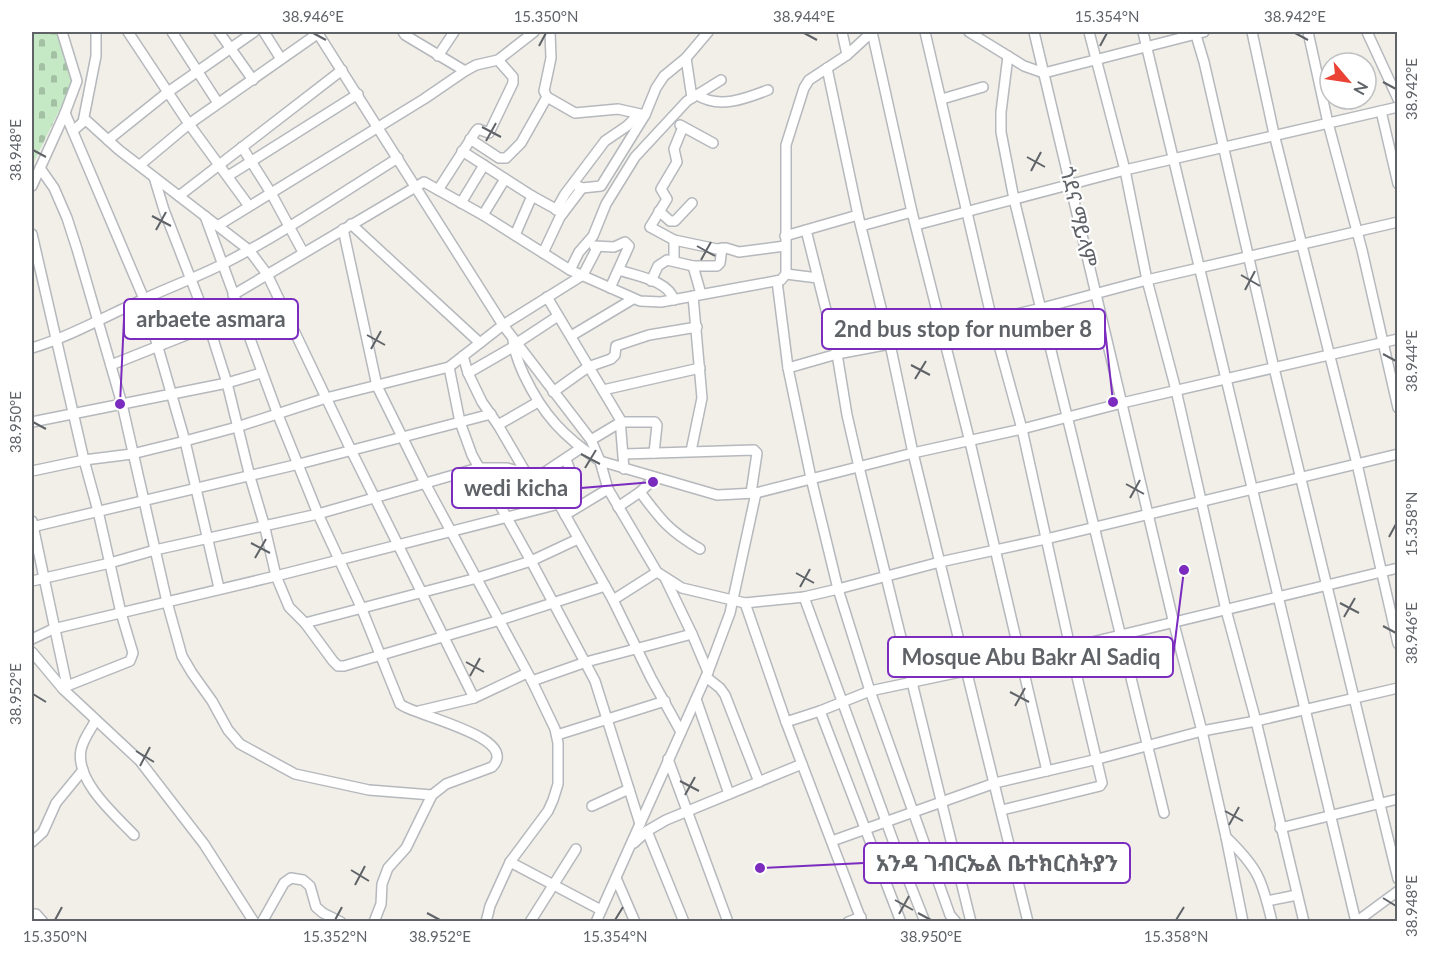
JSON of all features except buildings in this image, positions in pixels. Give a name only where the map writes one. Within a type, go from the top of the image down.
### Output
[{"type":"street","points":[[32,186],[77,81],[62,32]]},
{"type":"street","points":[[74,130],[83,122],[96,56],[96,32]]},
{"type":"street","points":[[130,32],[189,124],[249,206]]},
{"type":"street","points":[[172,32],[218,103]]},
{"type":"street","points":[[219,32],[253,80]]},
{"type":"street","points":[[108,140],[168,92],[254,32]]},
{"type":"street","points":[[264,32],[281,59]]},
{"type":"street","points":[[140,165],[189,124],[319,32],[514,343],[591,440],[608,489],[657,572],[682,588],[733,601],[745,603],[804,597],[940,562],[1046,539],[1398,454]]},
{"type":"street","points":[[403,32],[465,71]]},
{"type":"street","points":[[219,225],[379,127],[465,71],[476,65],[498,60],[534,32]]},
{"type":"street","points":[[550,32],[551,58],[544,91],[547,97],[579,113],[608,109],[642,114]]},
{"type":"street","points":[[578,186],[601,186],[624,150],[664,76],[686,58],[708,32]]},
{"type":"street","points":[[842,32],[847,54]]},
{"type":"street","points":[[233,295],[424,182],[483,215],[570,270],[633,299],[652,303],[777,281],[784,278],[786,274],[787,137],[806,84],[847,54],[872,32],[912,212],[970,442],[1047,771]]},
{"type":"street","points":[[925,32],[992,320],[1022,429],[1102,783],[1100,786],[1002,810]]},
{"type":"street","name":"ጎደና ማይላም","points":[[1034,32],[1174,624],[1202,731],[1243,921]]},
{"type":"street","points":[[1089,32],[1125,170],[1147,280],[1176,390],[1226,610],[1256,721],[1304,921]]},
{"type":"street","points":[[1143,32],[1356,921],[1398,891]]},
{"type":"street","points":[[973,33],[1024,66],[1044,73],[1146,48],[1198,32],[1274,368],[1398,879]]},
{"type":"street","points":[[1252,32],[1274,134],[1357,464],[1398,644]]},
{"type":"street","points":[[1308,32],[1328,123],[1358,232],[1398,408]]},
{"type":"street","points":[[1367,32],[1398,99]]},
{"type":"street","points":[[438,56],[450,33]]},
{"type":"street","points":[[1008,56],[1001,112],[1001,132],[1014,199],[1164,813]]},
{"type":"street","points":[[686,58],[695,96]]},
{"type":"street","points":[[438,189],[478,129],[489,134],[513,83],[513,76],[498,60]]},
{"type":"street","points":[[827,68],[913,453],[1028,921]]},
{"type":"street","points":[[179,196],[342,70]]},
{"type":"street","points":[[570,270],[579,252],[593,236],[606,204],[635,157],[695,96],[721,80]]},
{"type":"street","points":[[942,99],[983,87]]},
{"type":"street","points":[[695,96],[723,102],[739,100],[768,90]]},
{"type":"street","points":[[228,176],[358,94]]},
{"type":"street","points":[[470,139],[502,159],[513,153],[521,143],[547,97]]},
{"type":"street","points":[[916,225],[1174,158],[1398,107]]},
{"type":"street","points":[[1381,111],[1398,184]]},
{"type":"street","points":[[65,113],[144,298],[185,441],[219,588]]},
{"type":"street","points":[[543,253],[565,194],[578,186],[605,141],[642,114]]},
{"type":"street","points":[[671,119],[713,144]]},
{"type":"street","points":[[83,122],[87,121],[154,177],[219,225],[249,250],[267,274],[474,698]]},
{"type":"street","points":[[683,127],[674,149],[676,162],[662,189],[668,199],[650,227],[674,240],[745,252],[785,246]]},
{"type":"street","points":[[242,147],[271,193],[303,252]]},
{"type":"street","points":[[624,150],[635,157]]},
{"type":"street","points":[[462,151],[559,212]]},
{"type":"street","points":[[461,203],[490,153]]},
{"type":"street","points":[[32,348],[56,341],[97,323],[144,298],[222,265],[398,158]]},
{"type":"street","points":[[40,168],[50,180],[67,218],[89,289],[122,404],[167,602],[182,656],[228,730],[240,744],[295,774],[369,790],[432,795]]},
{"type":"street","points":[[154,177],[164,210],[209,326],[264,524],[276,576],[289,607],[305,623],[338,666],[444,637],[605,586]]},
{"type":"street","points":[[483,215],[505,179]]},
{"type":"street","points":[[515,235],[532,196]]},
{"type":"street","points":[[659,212],[670,221],[675,221],[692,203]]},
{"type":"street","points":[[861,226],[912,212]]},
{"type":"street","points":[[785,236],[858,215]]},
{"type":"street","points":[[205,216],[261,373],[318,514],[361,607],[400,704],[468,731],[496,750],[498,756],[497,762],[492,767],[446,784],[432,795],[413,836],[388,868],[382,884],[381,904],[374,921]]},
{"type":"street","points":[[788,368],[837,354],[942,332],[1147,280],[1398,222]]},
{"type":"street","points":[[347,227],[480,343]]},
{"type":"street","points":[[347,227],[377,386],[426,485],[500,620],[557,735],[559,771],[553,800],[548,811],[510,862],[490,906],[486,921]]},
{"type":"street","points":[[806,230],[837,354],[847,415],[859,467],[971,921]]},
{"type":"street","points":[[32,234],[84,460],[133,653],[130,661],[65,688]]},
{"type":"street","points":[[674,240],[674,261]]},
{"type":"street","points":[[588,243],[597,248],[614,247],[625,242],[628,244],[629,248],[610,288]]},
{"type":"street","points":[[32,471],[84,460],[132,454],[185,441],[278,415],[326,398],[449,367],[503,325],[582,275],[597,248]]},
{"type":"street","points":[[651,281],[660,265],[667,260],[693,266],[719,266],[722,248]]},
{"type":"street","points":[[691,451],[702,398],[697,295],[693,266]]},
{"type":"street","points":[[619,270],[668,289],[674,300]]},
{"type":"street","points":[[786,274],[818,278]]},
{"type":"street","points":[[777,281],[788,368],[811,478],[838,589],[870,691],[950,915],[956,921]]},
{"type":"street","points":[[547,297],[621,422],[624,469]]},
{"type":"street","points":[[571,336],[633,299]]},
{"type":"street","points":[[111,365],[239,314]]},
{"type":"street","points":[[468,373],[558,316]]},
{"type":"street","points":[[553,392],[588,367],[611,359],[615,355],[615,347],[628,341],[697,327]]},
{"type":"street","points":[[514,343],[538,402],[561,432],[581,448],[600,461],[717,495],[754,493],[1176,390],[1398,339]]},
{"type":"street","points":[[463,356],[468,373],[482,402],[498,424],[526,473]]},
{"type":"street","points":[[449,367],[460,422],[478,468],[595,681],[629,789],[684,921]]},
{"type":"street","points":[[603,390],[700,368]]},
{"type":"street","points":[[32,422],[226,384],[261,373]]},
{"type":"street","points":[[498,424],[538,402]]},
{"type":"street","points":[[65,688],[32,525],[250,477],[491,414]]},
{"type":"street","points":[[591,440],[621,422],[657,423],[654,453]]},
{"type":"street","points":[[536,478],[581,448]]},
{"type":"street","points":[[596,921],[630,847],[644,828],[668,759],[707,674],[733,601],[754,493],[756,451],[624,454]]},
{"type":"street","points":[[32,639],[53,629],[276,576],[559,504],[574,482],[566,459]]},
{"type":"street","points":[[32,581],[110,564],[155,550],[264,524],[318,514],[426,485],[478,468],[507,468],[536,478],[559,504],[613,600],[635,648],[681,732]]},
{"type":"street","points":[[618,507],[655,478]]},
{"type":"street","points":[[565,514],[608,489]]},
{"type":"street","points":[[640,492],[676,535],[700,549]]},
{"type":"street","points":[[305,623],[477,578],[531,561],[578,539]]},
{"type":"street","points":[[786,722],[870,691],[1174,624],[1398,568]]},
{"type":"street","points":[[613,600],[657,572]]},
{"type":"street","points":[[665,578],[693,634],[707,674],[720,688],[729,703],[759,782]]},
{"type":"street","points":[[804,597],[886,822],[925,921]]},
{"type":"street","points":[[745,603],[786,722],[862,919],[848,921]]},
{"type":"street","points":[[419,711],[474,698],[529,677],[693,634]]},
{"type":"street","points":[[32,652],[96,720],[140,761],[204,844],[254,921]]},
{"type":"street","points":[[832,841],[995,783],[1098,759],[1202,731],[1256,721],[1398,688]]},
{"type":"street","points":[[696,699],[729,794]]},
{"type":"street","points":[[557,735],[608,721],[665,701]]},
{"type":"street","points":[[820,711],[901,921]]},
{"type":"street","points":[[96,720],[81,747],[83,770],[105,804],[134,835]]},
{"type":"street","points":[[668,759],[728,921]]},
{"type":"street","points":[[644,828],[802,764]]},
{"type":"street","points":[[32,842],[43,832],[56,803],[83,770]]},
{"type":"street","points":[[592,806],[629,789]]},
{"type":"street","points":[[1280,828],[1398,799]]},
{"type":"street","points":[[1226,837],[1254,867],[1260,878],[1272,921]]},
{"type":"street","points":[[530,921],[576,849]]},
{"type":"street","points":[[510,862],[601,910]]},
{"type":"street","points":[[261,921],[284,883],[291,878],[303,880],[310,886],[316,907],[323,913],[341,921]]},
{"type":"street","points":[[616,878],[635,921]]},
{"type":"street","points":[[1267,901],[1297,895]]},
{"type":"street","points":[[32,914],[36,914],[43,921]]},
{"type":"green space","points":[[32,32],[59,32],[75,78],[32,166]]},
{"type":"place","name":"2nd bus stop for number 8","points":[[1113,402]]},
{"type":"place","name":"arbaete asmara","points":[[120,404]]},
{"type":"place","name":"wedi kicha","points":[[653,482]]},
{"type":"place","name":"Mosque Abu Bakr Al Sadiq","points":[[1184,570]]},
{"type":"place","name":"አንዳ ገብርኤል ቤተክርስትያን","points":[[760,868]]}]
